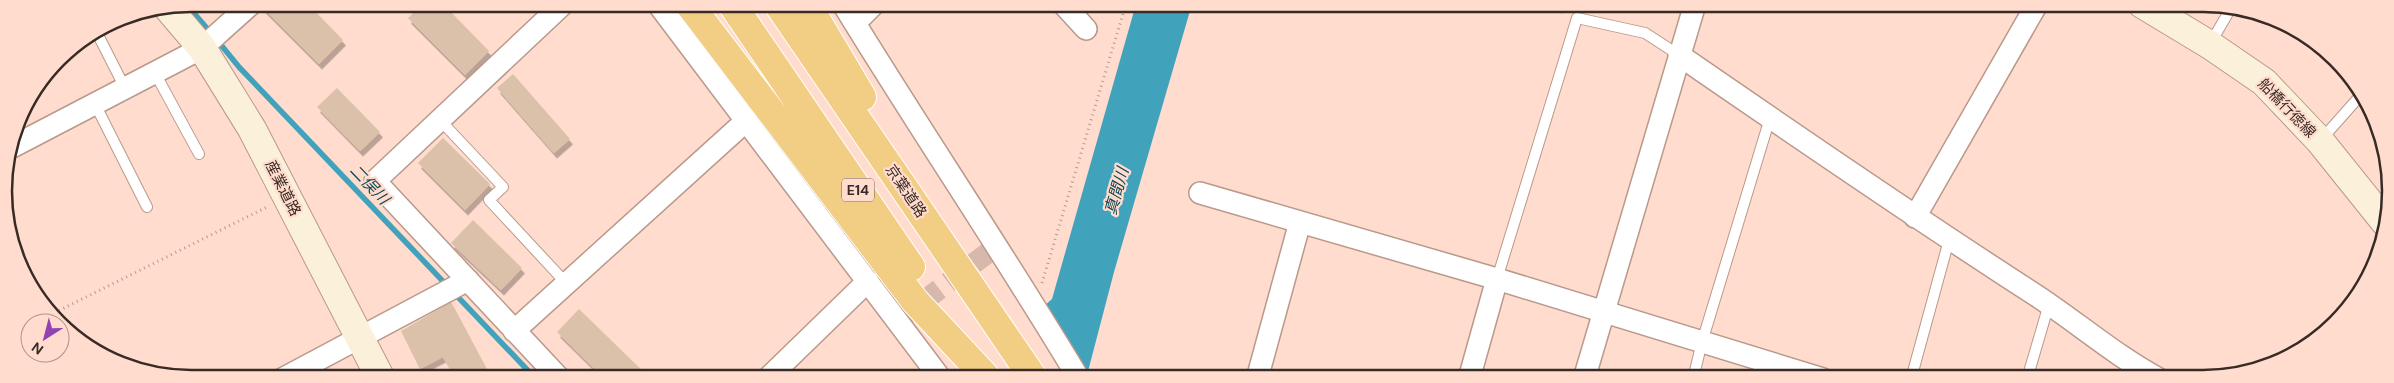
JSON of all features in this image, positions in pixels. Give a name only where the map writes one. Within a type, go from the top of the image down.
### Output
[{"type":"highway","points":[[696,12],[915,301],[979,370]]},
{"type":"highway","name":"E14","points":[[737,12],[981,370]]},
{"type":"highway","name":"京葉道路","points":[[783,12],[1028,370]]},
{"type":"highway","points":[[812,12],[876,121],[908,194]]},
{"type":"main road","name":"船橋行徳線","points":[[2155,12],[2210,45],[2264,82],[2320,141],[2380,216]]},
{"type":"main road","name":"産業道路","points":[[173,14],[202,48],[252,129],[376,370]]},
{"type":"street","points":[[20,142],[202,48],[242,12]]},
{"type":"street","points":[[551,370],[375,181],[555,12]]},
{"type":"street","points":[[664,12],[934,370]]},
{"type":"street","points":[[848,12],[1028,294],[1074,370]]},
{"type":"street","points":[[855,23],[866,12]]},
{"type":"street","points":[[1070,12],[1086,29]]},
{"type":"street","points":[[1587,370],[1692,12]]},
{"type":"street","points":[[1915,217],[2032,12]]},
{"type":"street","points":[[1679,55],[1949,240],[2049,304],[2132,370]]},
{"type":"street","points":[[514,331],[747,120]]},
{"type":"street","points":[[1200,193],[1497,279],[1794,370]]},
{"type":"street","points":[[1266,370],[1300,222]]},
{"type":"street","points":[[1472,370],[1497,279]]},
{"type":"street","points":[[299,370],[468,280]]},
{"type":"street","points":[[775,370],[868,281]]},
{"type":"lane","points":[[2210,45],[2227,14]]},
{"type":"lane","points":[[1497,279],[1577,18],[1645,33],[1679,55]]},
{"type":"lane","points":[[99,38],[125,88]]},
{"type":"lane","points":[[155,73],[199,154]]},
{"type":"lane","points":[[2320,141],[2357,100]]},
{"type":"lane","points":[[95,104],[147,207]]},
{"type":"lane","points":[[1696,370],[1702,342],[1770,118]]},
{"type":"lane","points":[[440,120],[503,187],[489,200],[566,283]]},
{"type":"lane","points":[[1913,370],[1949,240]]},
{"type":"lane","points":[[2030,370],[2049,304]]},
{"type":"path","points":[[1028,294],[1044,282],[1124,12]]},
{"type":"path","points":[[1562,12],[1577,18]]},
{"type":"path","points":[[58,311],[287,197]]},
{"type":"water","name":"真間川","points":[[1134,12],[1190,12],[1114,272],[1088,370],[1023,370],[1042,308],[1052,299]]},
{"type":"pier","points":[[1034,326],[1063,370],[1020,370]]},
{"type":"building","points":[[267,12],[316,12],[343,40],[319,64]]},
{"type":"building","points":[[414,12],[451,12],[489,51],[465,75],[408,18]]},
{"type":"building","points":[[513,74],[570,139],[554,153],[497,88]]},
{"type":"building","points":[[337,88],[380,132],[360,151],[317,107]]},
{"type":"building","points":[[443,138],[490,184],[465,210],[418,163]]},
{"type":"building","points":[[473,220],[522,268],[501,290],[451,243]]},
{"type":"building","points":[[451,302],[487,370],[451,370],[443,357],[420,369],[401,331]]},
{"type":"building","points":[[579,309],[642,370],[596,370],[557,332]]},
{"type":"waterway","name":"二俣川","points":[[193,12],[211,33]]},
{"type":"waterway","name":"二俣川","points":[[217,40],[239,67],[527,370]]},
{"type":"tunnel","points":[[897,321],[997,246]]}]
